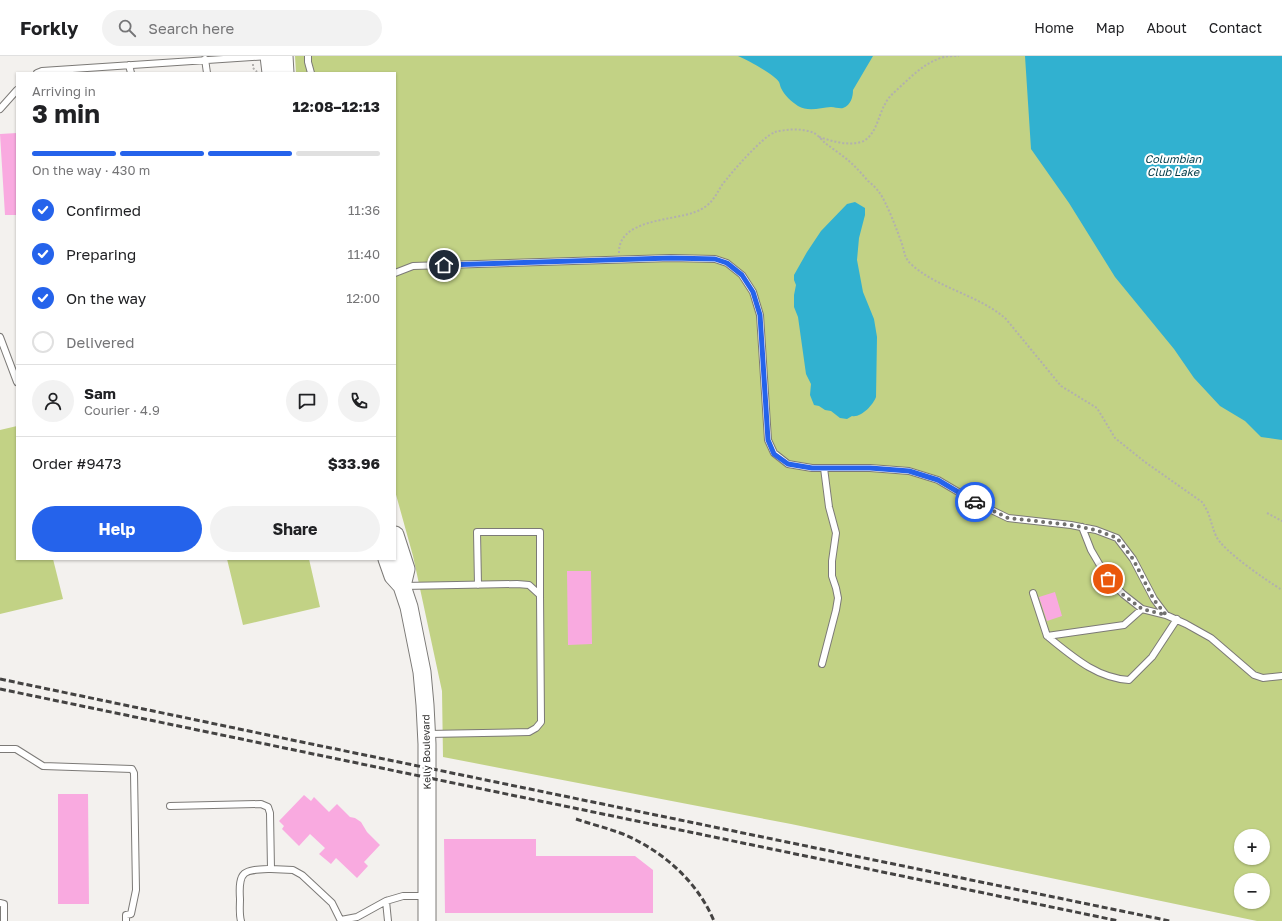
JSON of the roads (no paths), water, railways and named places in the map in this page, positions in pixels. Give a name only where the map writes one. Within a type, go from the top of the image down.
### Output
[{"type":"street","points":[[269,56],[271,72]]},
{"type":"street","points":[[284,56],[285,72]]},
{"type":"street","name":"Kelly Boulevard","points":[[396,538],[406,569],[402,586]]},
{"type":"street","name":"Kelly Boulevard","points":[[387,560],[393,576],[402,586],[409,608],[422,672],[426,734],[427,921]]},
{"type":"lane","points":[[40,72],[205,59],[269,56]]},
{"type":"lane","points":[[308,56],[311,72]]},
{"type":"lane","points":[[205,59],[207,72]]},
{"type":"lane","points":[[129,65],[131,72]]},
{"type":"lane","points":[[0,109],[16,91]]},
{"type":"lane","points":[[396,273],[413,266],[671,258],[715,259],[727,263],[742,275],[753,292],[760,315],[768,440],[774,454],[788,464],[812,468],[870,468],[909,471],[938,480],[977,503],[1008,518],[1096,530],[1117,538],[1133,559],[1154,600],[1166,615]]},
{"type":"lane","points":[[0,337],[16,379]]},
{"type":"lane","points":[[822,664],[838,598],[832,576],[832,562],[836,533],[829,507],[824,468]]},
{"type":"lane","points":[[1082,528],[1108,579],[1122,594],[1142,609],[1177,619],[1211,638],[1254,675],[1263,678],[1282,676]]},
{"type":"lane","points":[[426,734],[528,732],[536,728],[541,722],[540,532],[477,532],[478,585]]},
{"type":"lane","points":[[402,586],[517,584],[529,585],[540,595]]},
{"type":"lane","points":[[1033,593],[1047,636],[1075,658],[1094,670],[1116,679],[1129,680],[1152,657],[1177,619]]},
{"type":"lane","points":[[1047,636],[1124,625],[1142,609]]},
{"type":"lane","points":[[0,749],[16,749],[43,766],[132,769],[134,773],[136,890],[131,914],[126,915],[126,921]]},
{"type":"lane","points":[[170,806],[261,804],[268,806],[270,813],[271,869]]},
{"type":"lane","points":[[241,921],[239,883],[242,875],[251,870],[293,870],[302,875],[332,903],[341,921],[357,917],[386,900],[403,896],[426,896]]},
{"type":"lane","points":[[386,900],[388,921]]},
{"type":"lane","points":[[0,903],[4,904],[4,921]]},
{"type":"water","points":[[738,56],[873,56],[853,90],[850,103],[846,107],[806,109],[798,106],[786,96],[782,91],[779,82],[772,75]]},
{"type":"water","name":"Columbian Club Lake","points":[[1025,56],[1282,56],[1282,440],[1261,437],[1245,421],[1220,406],[1194,378],[1174,349],[1115,277],[1069,203],[1031,149]]},
{"type":"water","points":[[855,202],[865,208],[865,215],[859,238],[857,260],[863,292],[874,319],[877,337],[876,397],[872,404],[863,413],[847,419],[840,418],[831,411],[814,405],[810,395],[811,384],[806,374],[798,317],[794,307],[796,285],[794,275],[821,231],[847,204]]},
{"type":"railway","points":[[0,679],[1170,921]]},
{"type":"railway","points":[[0,689],[1119,921]]},
{"type":"railway","points":[[576,819],[623,834],[638,841],[665,858],[688,880],[707,906],[714,921]]}]
